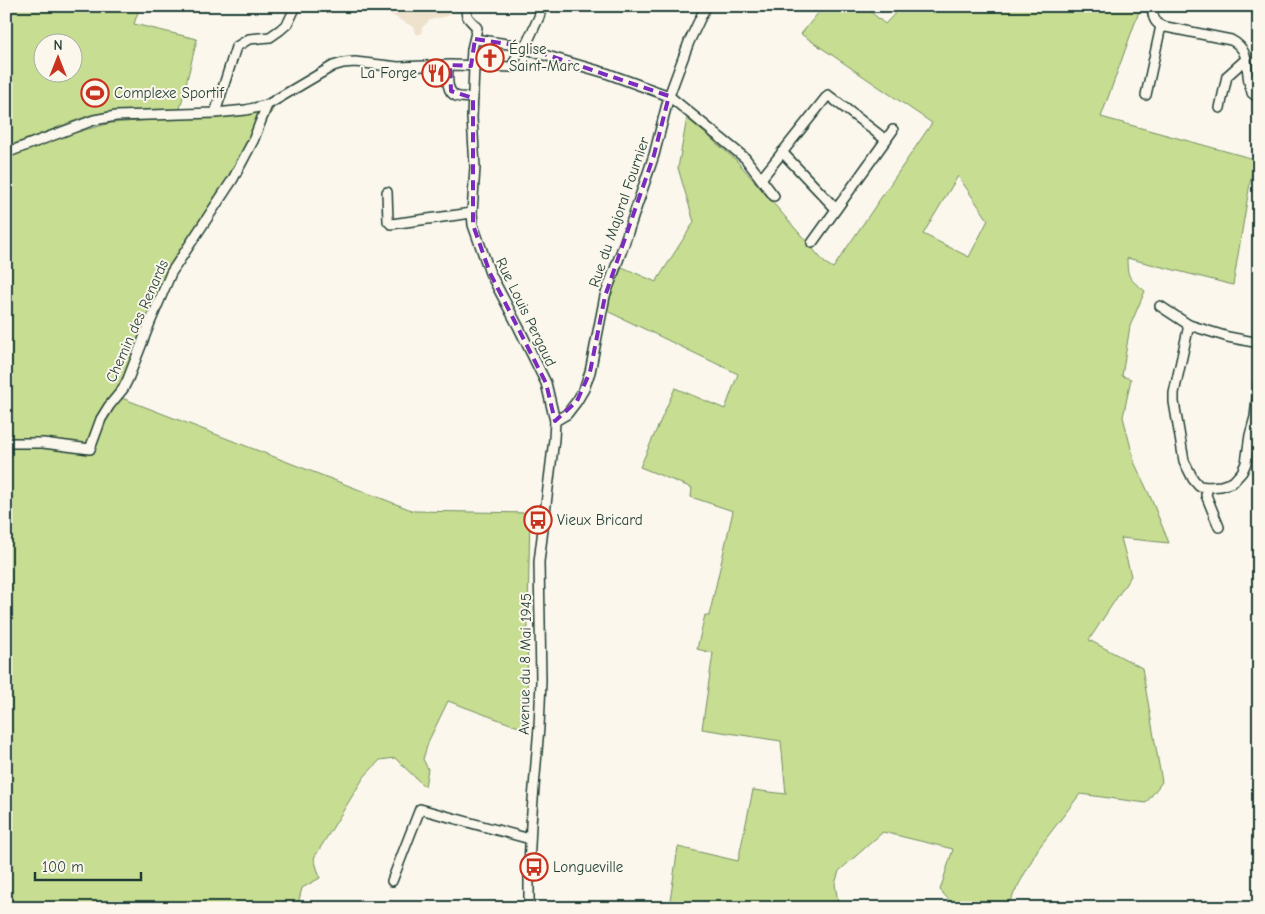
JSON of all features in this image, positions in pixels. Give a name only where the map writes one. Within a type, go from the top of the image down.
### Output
[{"type":"street","points":[[216,113],[236,48],[249,39],[270,37],[288,23],[296,6]]},
{"type":"street","points":[[467,6],[466,15],[469,21],[477,28],[474,39],[523,47],[669,96],[745,158],[774,196]]},
{"type":"street","points":[[6,153],[94,120],[116,116],[216,113],[246,110],[267,105],[334,66],[343,63],[355,62],[398,67],[512,67],[539,17],[542,6]]},
{"type":"street","name":"Rue du Majoral Fournier","points":[[555,421],[567,414],[584,389],[590,372],[605,296],[654,155],[669,96],[689,42],[706,6]]},
{"type":"street","points":[[1152,6],[1154,19],[1161,26],[1238,43],[1243,48],[1247,77],[1252,93],[1259,98]]},
{"type":"street","points":[[1146,95],[1161,26]]},
{"type":"street","name":"Rue Louis Pergaud","points":[[474,39],[472,118],[475,167],[473,226],[490,273],[541,372],[549,394],[555,421]]},
{"type":"street","points":[[1220,108],[1227,76],[1246,59]]},
{"type":"street","points":[[448,66],[450,91],[457,96],[473,98]]},
{"type":"street","points":[[761,179],[828,94],[886,140]]},
{"type":"street","name":"Chemin des Renards","points":[[6,443],[43,443],[90,450],[100,419],[123,390],[171,273],[233,179],[253,141],[267,105]]},
{"type":"street","points":[[812,243],[893,130]]},
{"type":"street","points":[[782,152],[836,209]]},
{"type":"street","points":[[387,192],[388,221],[390,224],[472,213]]},
{"type":"street","points":[[1160,306],[1189,325],[1228,338],[1259,342]]},
{"type":"street","points":[[1189,325],[1174,393],[1174,402],[1184,461],[1192,479],[1199,486],[1221,486],[1233,482],[1242,472],[1246,463],[1255,416],[1259,381]]},
{"type":"street","name":"Avenue du 8 Mai 1945","points":[[529,908],[530,839],[541,680],[539,562],[555,421]]},
{"type":"street","points":[[1208,487],[1206,495],[1219,527]]},
{"type":"street","points":[[392,881],[420,809],[530,839]]},
{"type":"highlighted area","points":[[475,39],[521,46],[669,96],[654,155],[605,296],[590,372],[577,401],[555,421],[546,383],[490,273],[473,225],[473,98],[451,91],[450,65],[471,66]]},
{"type":"shaded area","points":[[381,6],[454,6],[448,16],[430,20],[422,28],[421,34],[416,34],[413,27],[379,8]]},
{"type":"green space","name":"Complexe Sportif","points":[[6,6],[140,6],[134,24],[197,39],[179,113],[90,115],[6,147]]},
{"type":"green space","points":[[824,6],[864,6],[885,24],[902,6],[1141,6],[1101,117],[1254,159],[1233,285],[1127,258],[1130,278],[1145,291],[1130,326],[1122,376],[1131,379],[1123,417],[1135,464],[1169,543],[1121,538],[1131,576],[1089,640],[1142,668],[1162,782],[1146,803],[1080,794],[1038,849],[1006,908],[956,908],[940,890],[953,849],[883,832],[839,871],[835,884],[839,908],[669,908],[678,847],[738,861],[753,790],[786,794],[781,741],[702,729],[713,653],[697,649],[705,615],[709,616],[733,511],[691,497],[692,488],[640,467],[675,388],[725,409],[738,374],[607,311],[611,294],[622,267],[656,282],[694,222],[678,168],[687,118],[736,160],[825,263],[833,268],[932,123],[801,34]],"holes":[[[958,176],[988,220],[969,257],[923,234]]]},
{"type":"green space","points":[[274,107],[229,193],[178,268],[122,398],[414,511],[530,513],[527,711],[524,729],[448,701],[429,740],[423,759],[428,769],[425,787],[395,758],[380,760],[364,777],[314,858],[320,878],[302,888],[297,908],[6,908],[6,151],[111,123],[247,113]]},
{"type":"place","name":"Église Saint-Marc","points":[[490,58]]},
{"type":"place","name":"La Forge","points":[[436,73]]},
{"type":"place","name":"Complexe Sportif","points":[[95,93]]},
{"type":"place","name":"Vieux Bricard","points":[[538,520]]},
{"type":"place","name":"Longueville","points":[[534,867]]}]
